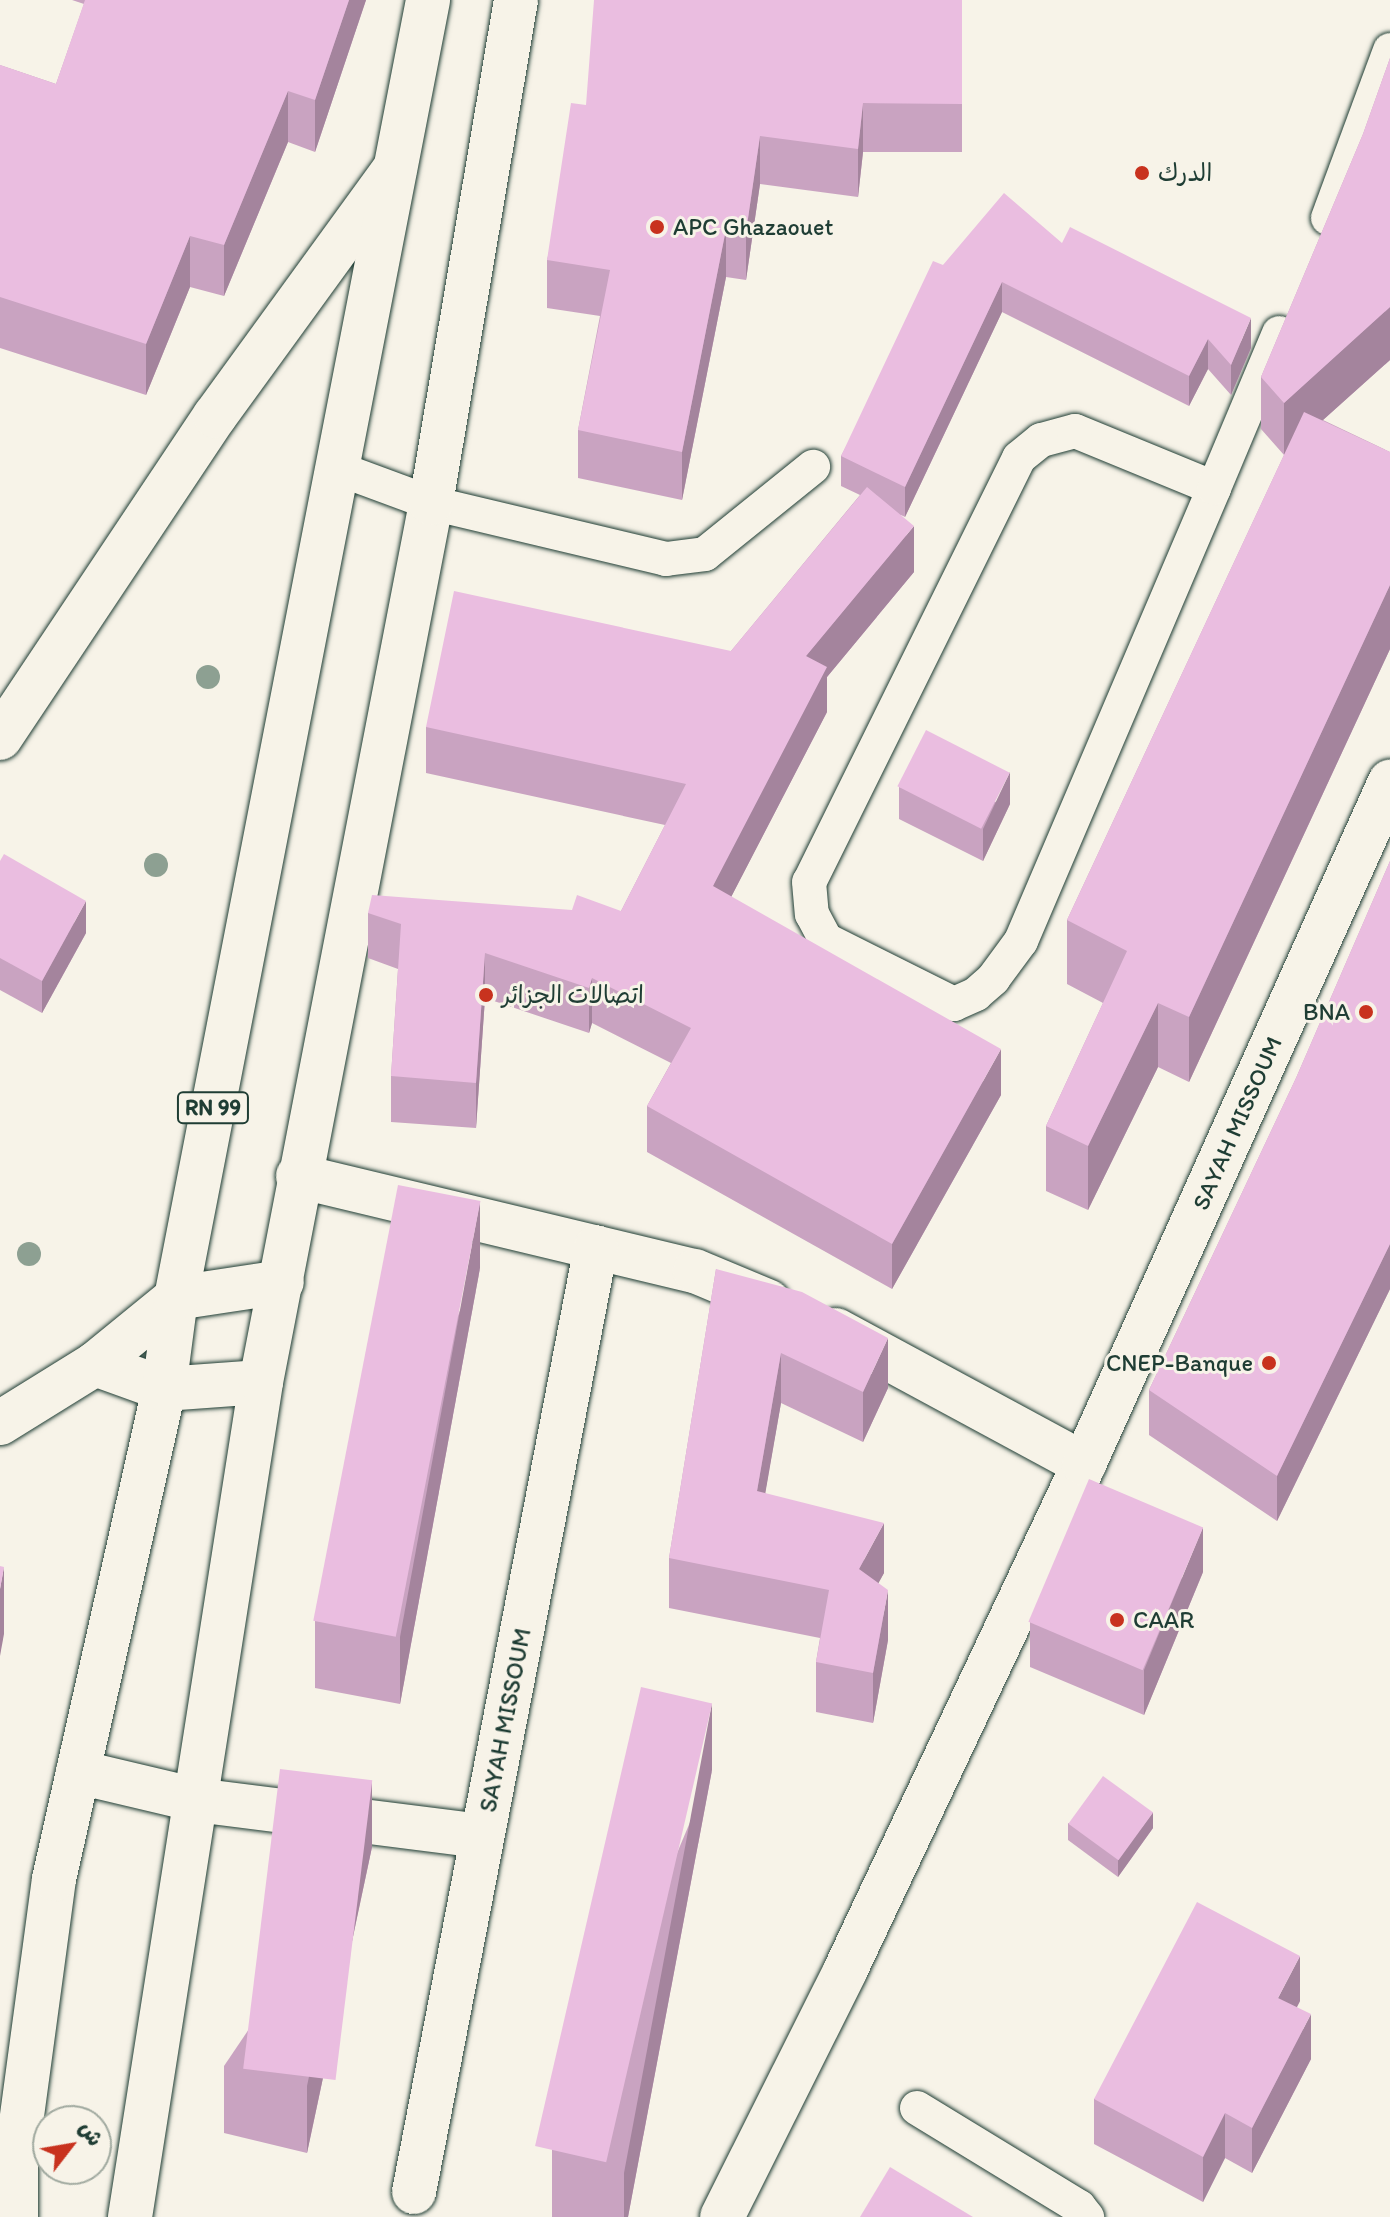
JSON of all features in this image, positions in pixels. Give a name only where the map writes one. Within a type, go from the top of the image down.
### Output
[{"type":"main road","name":"RN 99","points":[[16,2217],[16,2160],[52,1894],[164,1389],[176,1298],[428,0]]},
{"type":"main road","points":[[130,2217],[261,1382],[282,1282],[298,1176],[431,503],[516,0]]},
{"type":"main road","points":[[0,738],[215,416],[395,168]]},
{"type":"main road","name":"SAYAH MISSOUM","points":[[722,2217],[845,1971],[1084,1464],[1390,782]]},
{"type":"main road","points":[[298,1176],[695,1271],[833,1328],[1084,1464]]},
{"type":"main road","name":"SAYAH MISSOUM","points":[[414,2192],[596,1247]]},
{"type":"main road","points":[[0,1423],[95,1364],[176,1298],[282,1282]]},
{"type":"main road","points":[[95,1364],[164,1389],[261,1382]]},
{"type":"main road","points":[[78,1772],[196,1800],[482,1836]]},
{"type":"lane","points":[[1313,253],[1390,50]]},
{"type":"lane","points":[[1214,488],[1075,431],[1041,440],[1019,458],[809,882],[812,914],[826,940],[954,1004],[976,994],[993,979],[1021,941],[1214,488],[1294,297]]},
{"type":"lane","points":[[339,469],[431,503],[666,559],[705,554],[813,467]]},
{"type":"lane","points":[[917,2108],[1079,2207],[1087,2217]]},
{"type":"building","points":[[85,0],[349,0],[315,100],[288,91],[224,245],[190,236],[146,344],[0,297],[0,65],[56,84]]},
{"type":"building","points":[[594,0],[962,0],[962,104],[863,103],[858,149],[760,136],[746,232],[726,229],[682,452],[578,430],[610,270],[547,260],[571,103],[586,105]]},
{"type":"building","points":[[1390,58],[1390,307],[1284,403],[1261,377],[1363,134]]},
{"type":"building","points":[[1004,193],[1062,243],[1070,227],[1251,318],[1231,365],[1208,339],[1189,376],[1002,282],[905,487],[841,456],[933,261],[943,265]]},
{"type":"building","points":[[1304,412],[1390,452],[1390,585],[1189,1017],[1158,1003],[1088,1146],[1046,1126],[1127,951],[1067,920]]},
{"type":"building","points":[[867,487],[914,526],[806,656],[827,667],[713,886],[1001,1049],[892,1244],[647,1106],[691,1028],[592,978],[589,988],[485,953],[476,1083],[391,1076],[401,924],[368,913],[372,895],[572,910],[577,895],[621,911],[686,784],[426,727],[454,591],[731,651]]},
{"type":"building","points":[[926,730],[1010,773],[981,829],[897,786]]},
{"type":"building","points":[[4,854],[86,901],[42,981],[0,958],[0,861]]},
{"type":"building","points":[[1390,861],[1390,1244],[1277,1476],[1149,1390],[1296,1078]]},
{"type":"building","points":[[398,1185],[480,1201],[396,1637],[313,1621]]},
{"type":"building","points":[[716,1269],[802,1292],[888,1338],[863,1392],[781,1353],[757,1491],[884,1523],[859,1569],[888,1590],[873,1673],[816,1662],[829,1590],[669,1558]]},
{"type":"building","name":"CAAR","points":[[1089,1479],[1203,1527],[1143,1670],[1028,1622]]},
{"type":"building","points":[[0,1566],[4,1567],[0,1589]]},
{"type":"building","points":[[641,1687],[712,1703],[606,2162],[535,2146]]},
{"type":"building","points":[[280,1769],[372,1780],[336,2080],[243,2069]]},
{"type":"building","points":[[1103,1776],[1153,1812],[1118,1860],[1068,1824]]},
{"type":"building","points":[[1197,1902],[1300,1956],[1278,1998],[1311,2014],[1252,2128],[1225,2113],[1203,2157],[1094,2099]]},
{"type":"building","points":[[890,2167],[973,2217],[860,2217]]},
{"type":"place","name":"الدرك","points":[[1142,173]]},
{"type":"place","name":"APC Ghazaouet","points":[[657,227]]},
{"type":"place","name":"اتصالات الجزائر","points":[[486,995]]},
{"type":"place","name":"BNA","points":[[1366,1012]]},
{"type":"place","name":"CNEP-Banque","points":[[1269,1363]]},
{"type":"place","name":"CAAR","points":[[1117,1620]]}]
